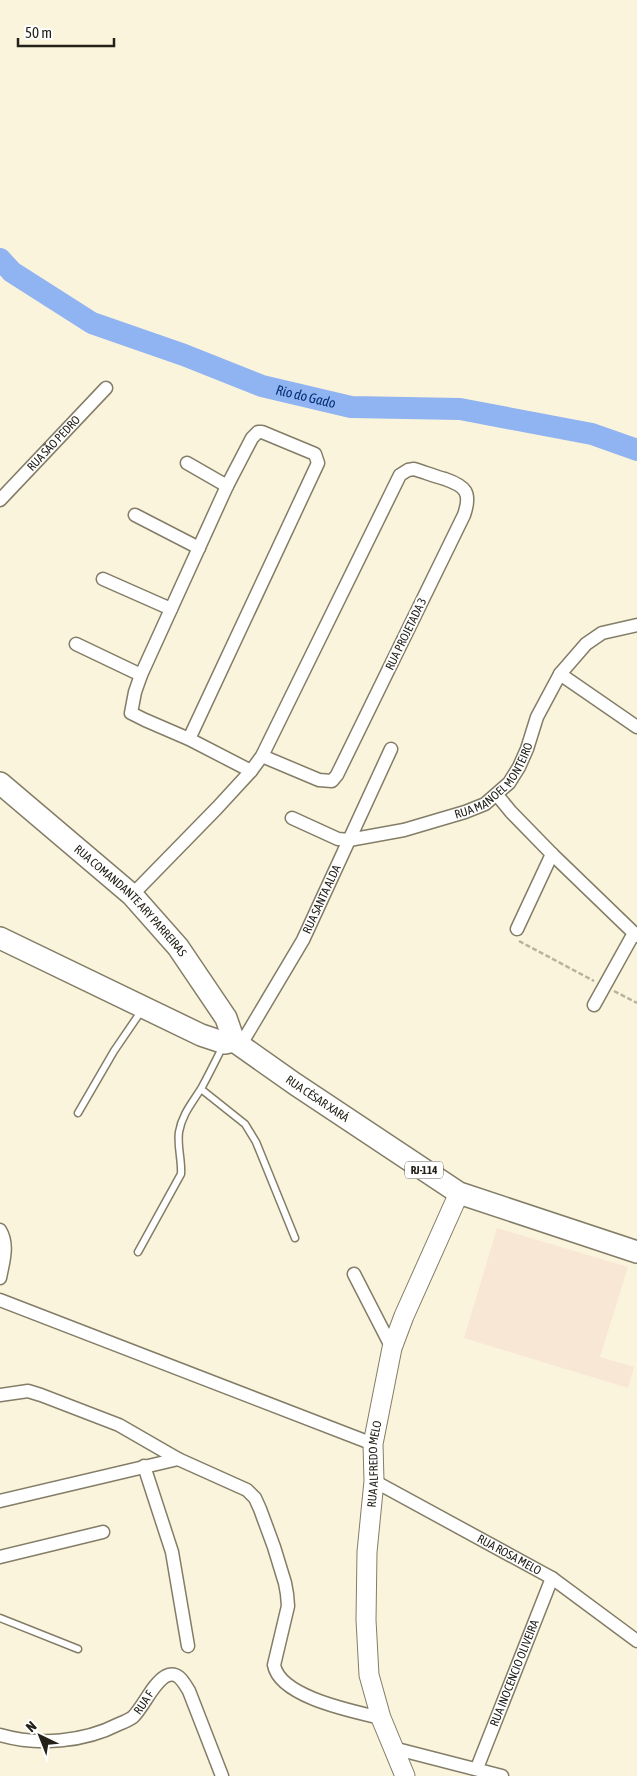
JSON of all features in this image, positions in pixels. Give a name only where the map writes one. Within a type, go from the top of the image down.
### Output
[{"type":"main road","name":"RUA COMANDANTE ARY PARREIRAS","points":[[0,783],[132,895],[178,947],[220,1008],[226,1018],[233,1043]]},
{"type":"main road","name":"RUA CÉSAR XARÁ","points":[[0,938],[201,1034],[233,1043],[459,1193],[637,1252]]},
{"type":"main road","points":[[201,1034],[214,1024],[220,1008]]},
{"type":"street","name":"RUA SÃO PEDRO","points":[[0,500],[106,388]]},
{"type":"street","points":[[189,739],[318,463],[318,458],[312,452],[262,432],[258,432],[252,438],[227,486],[141,675],[131,713],[189,739],[251,771]]},
{"type":"street","points":[[187,463],[227,486]]},
{"type":"street","name":"RUA PROJETADA 3","points":[[414,469],[460,484],[464,488],[468,499],[464,515],[337,775],[332,781],[319,780],[262,756],[395,482],[404,471],[414,469]]},
{"type":"street","points":[[134,515],[199,548]]},
{"type":"street","points":[[102,579],[171,609]]},
{"type":"street","name":"RUA MANOEL MONTEIRO","points":[[292,818],[338,839],[349,840],[404,830],[485,804],[509,783],[519,767],[537,718],[560,674],[586,644],[602,633],[637,625]]},
{"type":"street","points":[[76,644],[141,675]]},
{"type":"street","points":[[560,674],[637,727]]},
{"type":"street","name":"RUA SANTA ALDA","points":[[233,1043],[303,940],[391,749]]},
{"type":"street","points":[[132,895],[251,771],[262,756]]},
{"type":"street","points":[[497,795],[552,854],[636,935],[594,1005]]},
{"type":"street","points":[[517,930],[552,854]]},
{"type":"street","name":"RUA ALFREDO MELO","points":[[405,1776],[381,1718],[370,1675],[366,1620],[367,1552],[374,1480],[373,1444],[392,1348],[404,1316],[459,1193]]},
{"type":"street","points":[[0,1230],[4,1238],[6,1250],[0,1278]]},
{"type":"street","points":[[354,1274],[392,1348]]},
{"type":"street","points":[[0,1300],[373,1444]]},
{"type":"street","points":[[0,1396],[28,1391],[42,1395],[119,1426],[178,1458],[247,1490],[255,1498],[260,1509],[286,1583],[288,1606],[274,1665],[276,1672],[283,1683],[301,1694],[334,1706],[381,1718]]},
{"type":"street","points":[[0,1501],[178,1458]]},
{"type":"street","points":[[144,1466],[172,1552],[188,1646]]},
{"type":"street","name":"RUA ROSA MELO","points":[[374,1480],[552,1578],[637,1641]]},
{"type":"street","points":[[0,1557],[104,1532]]},
{"type":"street","name":"RUA INOCENCIO OLIVEIRA","points":[[477,1768],[552,1578]]},
{"type":"street","name":"RUA F","points":[[0,1735],[42,1742],[74,1739],[107,1731],[132,1718],[158,1683],[170,1674],[182,1679],[189,1691],[222,1776]]},
{"type":"street","points":[[393,1748],[477,1768],[502,1776]]},
{"type":"lane","points":[[78,1113],[114,1051],[144,1007]]},
{"type":"lane","points":[[138,1252],[181,1174],[180,1127],[187,1109],[233,1043]]},
{"type":"lane","points":[[201,1089],[245,1124],[256,1142],[294,1238]]},
{"type":"lane","points":[[0,1618],[78,1649]]},
{"type":"path","points":[[517,930],[518,937],[522,943],[637,1004]]},
{"type":"shaded area","points":[[497,1228],[628,1267],[600,1357],[634,1367],[628,1388],[464,1338]]},
{"type":"waterway","name":"Rio do Gado","points":[[0,259],[12,272],[92,323],[184,355],[262,386],[351,407],[460,409],[592,434],[637,450]]}]
